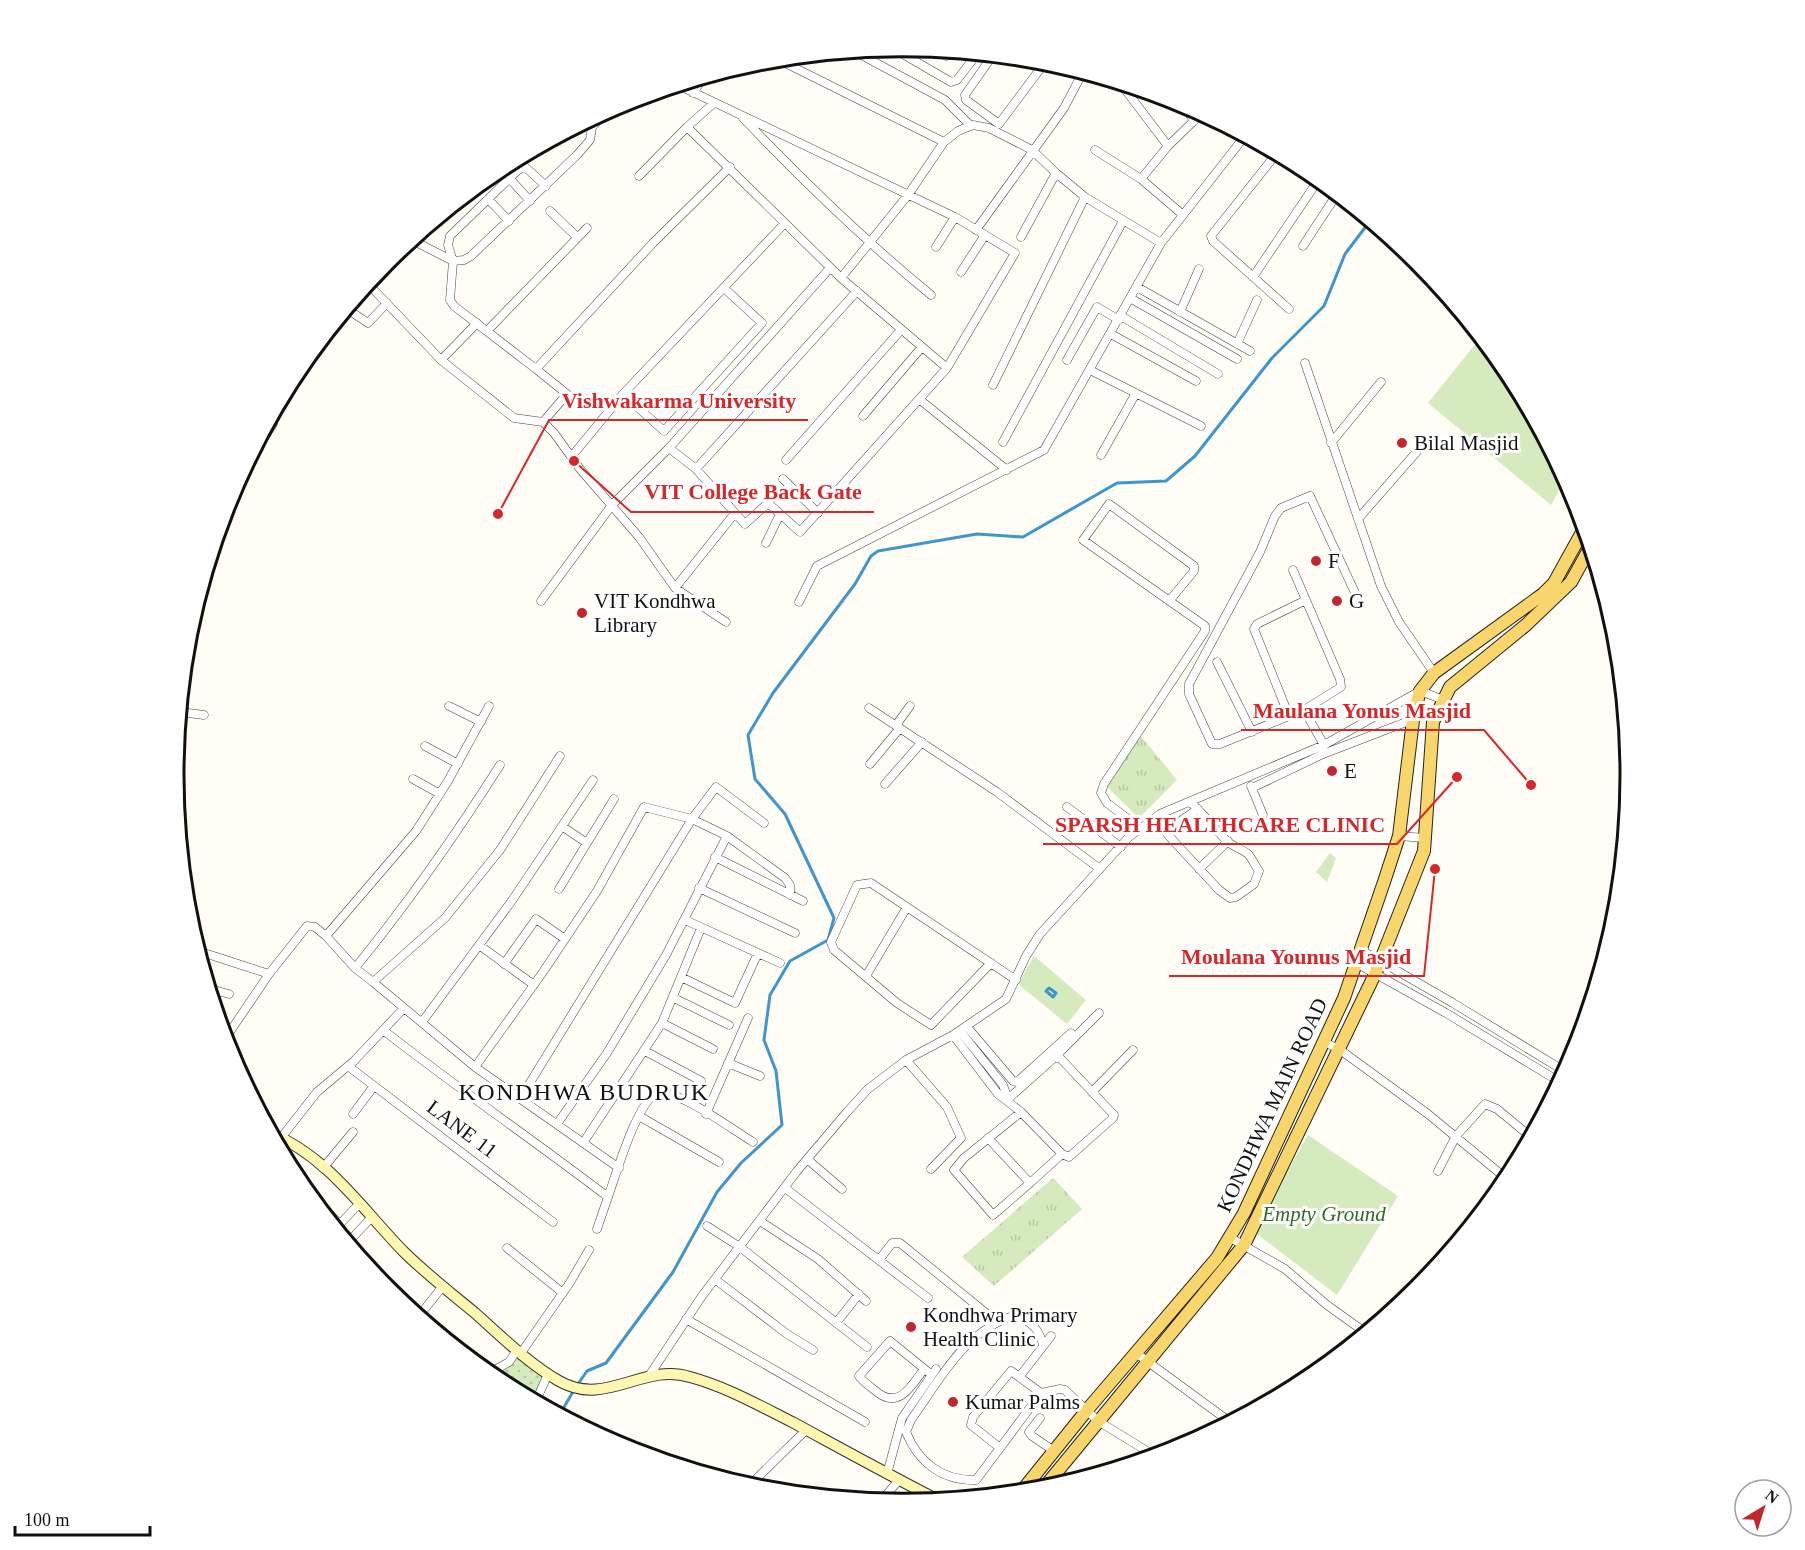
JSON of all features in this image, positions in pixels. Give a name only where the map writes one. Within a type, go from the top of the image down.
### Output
[{"type":"main road","name":"KONDHWA MAIN ROAD","points":[[1030,1481],[1087,1410],[1217,1258],[1253,1194],[1334,1021],[1361,950],[1399,836],[1413,719],[1420,691],[1434,673],[1543,594],[1554,583],[1580,537]]},
{"type":"main road","name":"KONDHWA MAIN ROAD","points":[[1053,1477],[1244,1245],[1382,960],[1424,851],[1433,722],[1449,687],[1526,625],[1571,582],[1586,557]]},
{"type":"street","points":[[909,57],[951,82],[957,80],[968,61]]},
{"type":"street","points":[[868,58],[945,100],[971,126]]},
{"type":"street","points":[[988,62],[965,95],[966,100],[999,124],[1039,70]]},
{"type":"street","points":[[791,66],[944,142]]},
{"type":"street","points":[[976,230],[1064,108],[1079,79]]},
{"type":"street","points":[[693,93],[697,87]]},
{"type":"street","points":[[669,448],[696,469],[745,524],[768,503],[800,532],[946,368],[1015,253],[955,217],[688,90]]},
{"type":"street","points":[[1128,94],[1168,146]]},
{"type":"street","points":[[639,176],[714,103]]},
{"type":"street","points":[[740,115],[800,179],[868,244],[931,296]]},
{"type":"street","points":[[1141,179],[1168,146],[1194,121]]},
{"type":"street","points":[[841,278],[908,195],[944,142],[958,131],[971,126],[988,128],[1032,150],[1085,197],[1161,243]]},
{"type":"street","points":[[687,127],[830,268],[900,331],[946,368]]},
{"type":"street","points":[[419,244],[453,261],[464,260],[471,256],[546,186],[590,140],[590,129]]},
{"type":"street","points":[[799,602],[817,566],[1007,470],[1047,447],[1161,243],[1240,142]]},
{"type":"street","points":[[1095,150],[1141,179],[1182,214]]},
{"type":"street","points":[[1272,159],[1221,221],[1212,236],[1214,241],[1289,309]]},
{"type":"street","points":[[543,422],[567,394],[450,300],[453,261],[448,245],[450,236],[524,166],[546,186]]},
{"type":"street","points":[[537,369],[653,243],[730,167]]},
{"type":"street","points":[[1021,237],[1056,173]]},
{"type":"street","points":[[508,176],[530,201]]},
{"type":"street","points":[[1252,277],[1314,187]]},
{"type":"street","points":[[993,385],[1085,197]]},
{"type":"street","points":[[488,199],[509,221]]},
{"type":"street","points":[[1303,246],[1333,200]]},
{"type":"street","points":[[550,211],[577,237]]},
{"type":"street","points":[[936,247],[955,217]]},
{"type":"street","points":[[1003,442],[1123,221]]},
{"type":"street","points":[[572,456],[623,394],[784,224]]},
{"type":"street","points":[[487,331],[587,228]]},
{"type":"street","points":[[961,272],[985,236]]},
{"type":"street","points":[[541,601],[612,505],[669,448],[830,268]]},
{"type":"street","points":[[1180,312],[1200,269]]},
{"type":"street","points":[[1137,287],[1250,351]]},
{"type":"street","points":[[623,394],[664,431],[762,323],[724,288]]},
{"type":"street","points":[[374,290],[441,360],[514,418],[543,422],[612,505],[675,588],[726,622]]},
{"type":"street","points":[[696,469],[856,291]]},
{"type":"street","points":[[1131,298],[1237,359]]},
{"type":"street","points":[[1237,344],[1257,300]]},
{"type":"street","points":[[354,313],[368,323],[387,303]]},
{"type":"street","points":[[1067,360],[1097,307],[1218,374]]},
{"type":"street","points":[[441,360],[477,323]]},
{"type":"street","points":[[786,459],[900,331]]},
{"type":"street","points":[[1111,334],[1196,381]]},
{"type":"street","points":[[863,416],[921,348]]},
{"type":"street","points":[[1305,363],[1381,586],[1400,622],[1434,673]]},
{"type":"street","points":[[1090,370],[1201,426]]},
{"type":"street","points":[[1331,443],[1380,382]]},
{"type":"street","points":[[1101,455],[1136,393]]},
{"type":"street","points":[[919,399],[1007,470]]},
{"type":"street","points":[[1358,519],[1427,440]]},
{"type":"street","points":[[783,479],[818,513]]},
{"type":"street","points":[[1293,570],[1341,687],[1304,710],[1220,744],[1212,744],[1189,694],[1189,684],[1281,508],[1310,496],[1357,597]]},
{"type":"street","points":[[1140,828],[1107,803],[1101,793],[1104,784],[1205,631],[1201,621],[1170,600],[1083,540],[1108,504],[1194,566],[1194,571],[1170,600]]},
{"type":"street","points":[[675,588],[735,513]]},
{"type":"street","points":[[766,543],[780,514]]},
{"type":"street","points":[[1577,542],[1582,544]]},
{"type":"street","points":[[1289,716],[1254,629],[1257,624],[1306,600]]},
{"type":"street","points":[[1217,662],[1252,732]]},
{"type":"street","points":[[649,1376],[686,1319],[807,1159],[868,1089],[906,1060],[960,1031],[1006,999],[1026,956],[1040,934],[1140,828],[1160,814],[1248,779],[1324,745],[1420,691],[1444,700]]},
{"type":"street","points":[[449,706],[481,722]]},
{"type":"street","points":[[326,936],[416,831],[458,764],[489,706]]},
{"type":"street","points":[[870,764],[910,706]]},
{"type":"street","points":[[869,708],[997,792],[1100,870]]},
{"type":"street","points":[[1304,710],[1324,745]]},
{"type":"street","points":[[188,713],[204,715]]},
{"type":"street","points":[[1252,788],[1323,754],[1413,719]]},
{"type":"street","points":[[885,784],[922,742]]},
{"type":"street","points":[[425,746],[458,764]]},
{"type":"street","points":[[373,982],[445,918],[500,850],[560,756]]},
{"type":"street","points":[[355,969],[404,908],[458,831],[500,765]]},
{"type":"street","points":[[413,779],[440,794]]},
{"type":"street","points":[[1248,779],[1263,815]]},
{"type":"street","points":[[422,1022],[480,945],[563,827],[593,780]]},
{"type":"street","points":[[520,1100],[692,819],[716,787],[764,823]]},
{"type":"street","points":[[559,889],[614,799]]},
{"type":"street","points":[[1190,802],[1198,809],[1228,841],[1248,855],[1259,871],[1254,884],[1236,897],[1230,898],[1199,869],[1171,840],[1167,832],[1198,809]]},
{"type":"street","points":[[475,1067],[534,986],[597,891],[644,807],[692,819],[727,836],[784,878],[790,885],[790,895]]},
{"type":"street","points":[[1067,807],[1120,847]]},
{"type":"street","points":[[563,827],[587,843]]},
{"type":"street","points":[[557,1124],[607,1053],[685,920],[727,836]]},
{"type":"street","points":[[1399,836],[1425,838]]},
{"type":"street","points":[[1199,869],[1228,841]]},
{"type":"street","points":[[716,857],[803,901]]},
{"type":"street","points":[[991,963],[932,1025],[897,1003],[834,951],[831,942],[857,885],[871,883],[991,963],[1016,980]]},
{"type":"street","points":[[699,888],[795,933]]},
{"type":"street","points":[[866,976],[907,907]]},
{"type":"street","points":[[504,964],[536,918],[565,939]]},
{"type":"street","points":[[685,920],[780,963]]},
{"type":"street","points":[[232,1029],[269,975],[307,926],[315,927],[355,969],[475,1067],[619,1168]]},
{"type":"street","points":[[583,1143],[662,1023],[683,978],[701,928]]},
{"type":"street","points":[[480,945],[534,986]]},
{"type":"street","points":[[1361,950],[1382,960],[1558,1067]]},
{"type":"street","points":[[683,978],[735,1003],[758,953]]},
{"type":"street","points":[[207,954],[269,975]]},
{"type":"street","points":[[1356,963],[1376,972],[1553,1078]]},
{"type":"street","points":[[218,991],[229,994]]},
{"type":"street","points":[[674,998],[729,1025]]},
{"type":"street","points":[[281,1134],[317,1092],[348,1066],[404,1008]]},
{"type":"street","points":[[1008,1099],[1099,1013]]},
{"type":"street","points":[[706,1114],[748,1018]]},
{"type":"street","points":[[1334,1021],[1349,1029]]},
{"type":"street","points":[[662,1023],[713,1049]]},
{"type":"street","points":[[383,1030],[449,1082],[529,1137],[608,1197]]},
{"type":"street","points":[[960,1031],[1013,1081],[1017,1082],[1056,1054],[1071,1033]]},
{"type":"street","points":[[960,1031],[998,1094],[1008,1099],[1062,1154],[1070,1157],[1113,1118],[1114,1114],[1056,1054]]},
{"type":"street","points":[[1324,1042],[1339,1050],[1456,1136],[1500,1173]]},
{"type":"street","points":[[1092,1092],[1133,1050]]},
{"type":"street","points":[[645,1051],[701,1081]]},
{"type":"street","points":[[906,1060],[947,1107],[961,1138],[930,1169]]},
{"type":"street","points":[[728,1063],[760,1076]]},
{"type":"street","name":"LANE 11","points":[[348,1066],[553,1222]]},
{"type":"street","points":[[353,1114],[374,1086]]},
{"type":"street","points":[[597,1229],[639,1116],[651,1095],[658,1091],[666,1092],[753,1142]]},
{"type":"street","points":[[1438,1171],[1456,1136],[1485,1104],[1497,1109],[1525,1132]]},
{"type":"street","points":[[1021,1112],[956,1167],[954,1173],[993,1215],[1062,1154]]},
{"type":"street","points":[[639,1116],[719,1162]]},
{"type":"street","points":[[323,1168],[353,1132]]},
{"type":"street","points":[[988,1138],[1030,1183]]},
{"type":"street","points":[[288,1145],[323,1168],[403,1251],[535,1367],[563,1383],[584,1391],[611,1388],[649,1376],[670,1373],[712,1384],[806,1430],[922,1492]]},
{"type":"street","points":[[807,1159],[842,1189]]},
{"type":"street","points":[[785,1188],[928,1298]]},
{"type":"street","points":[[342,1222],[359,1204]]},
{"type":"street","points":[[353,1237],[372,1217]]},
{"type":"street","points":[[760,1221],[818,1259],[866,1301]]},
{"type":"street","points":[[707,1226],[740,1247],[867,1347]]},
{"type":"street","points":[[1230,1237],[1285,1269],[1327,1305],[1360,1329]]},
{"type":"street","points":[[879,1260],[892,1243],[900,1243],[986,1312]]},
{"type":"street","points":[[507,1248],[563,1293]]},
{"type":"street","points":[[498,1368],[509,1362],[519,1352],[563,1293],[589,1250]]},
{"type":"street","points":[[716,1280],[787,1334],[813,1350]]},
{"type":"street","points":[[424,1310],[443,1286]]},
{"type":"street","points":[[836,1323],[859,1294]]},
{"type":"street","points":[[1043,1346],[1041,1336],[1035,1327],[1016,1315],[986,1328],[959,1352],[910,1420],[906,1432],[921,1460],[946,1476],[976,1480],[1041,1393],[1060,1389],[1065,1390],[1098,1421],[1146,1450]]},
{"type":"street","points":[[686,1319],[865,1422]]},
{"type":"street","points":[[1020,1376],[1051,1336]]},
{"type":"street","points":[[887,1474],[902,1418],[934,1372],[924,1369],[890,1341],[859,1376],[884,1397],[890,1399],[908,1392],[924,1369]]},
{"type":"street","points":[[1136,1353],[1223,1417]]},
{"type":"street","points":[[1000,1448],[973,1427],[971,1420],[1009,1372],[1020,1376],[1041,1393]]},
{"type":"street","points":[[539,1394],[548,1374]]},
{"type":"street","points":[[1040,1418],[1029,1432],[1054,1451]]},
{"type":"street","points":[[757,1478],[806,1430]]},
{"type":"street","points":[[887,1492],[898,1480]]},
{"type":"green space","points":[[1476,343],[1524,416],[1560,488],[1551,505],[1428,403]]},
{"type":"green space","points":[[1140,735],[1177,780],[1139,818],[1106,786]]},
{"type":"green space","points":[[1330,853],[1336,858],[1327,882],[1316,872]]},
{"type":"green space","points":[[1034,956],[1086,1000],[1067,1024],[1018,984]]},
{"type":"green space","name":"Empty Ground","points":[[1308,1135],[1398,1196],[1337,1295],[1253,1231]]},
{"type":"green space","points":[[1053,1178],[1082,1209],[994,1286],[962,1257]]},
{"type":"green space","points":[[518,1353],[531,1369],[550,1379],[541,1396],[499,1369]]},
{"type":"waterway","points":[[578,1384],[587,1371],[606,1363],[673,1272],[717,1192],[741,1163],[782,1125],[776,1071],[764,1040],[770,995],[790,961],[828,940],[834,918],[785,814],[755,779],[748,735],[773,693],[855,584],[871,556],[878,551],[977,534],[1023,537],[1117,483],[1166,481],[1195,456],[1272,358],[1324,306],[1345,254],[1366,227]]},
{"type":"waterway","points":[[1049,988],[1056,993],[1053,997],[1046,991],[1049,988]]},
{"type":"waterway","points":[[564,1408],[574,1390]]},
{"type":"place","name":"Bilal Masjid","points":[[1402,443]]},
{"type":"place","name":"VIT College Back Gate","points":[[574,461]]},
{"type":"place","name":"Vishwakarma University","points":[[498,514]]},
{"type":"place","name":"F","points":[[1316,561]]},
{"type":"place","name":"G","points":[[1337,601]]},
{"type":"place","name":"VIT Kondhwa Library","points":[[582,613]]},
{"type":"place","name":"E","points":[[1332,771]]},
{"type":"place","name":"SPARSH HEALTHCARE CLINIC","points":[[1457,777]]},
{"type":"place","name":"Maulana Yonus Masjid","points":[[1531,785]]},
{"type":"place","name":"Moulana Younus Masjid","points":[[1435,869]]},
{"type":"place","name":"Kondhwa Primary Health Clinic","points":[[911,1327]]},
{"type":"place","name":"Kumar Palms","points":[[953,1402]]},
{"type":"district","name":"KONDHWA BUDRUK","points":[[584,1092]]}]
